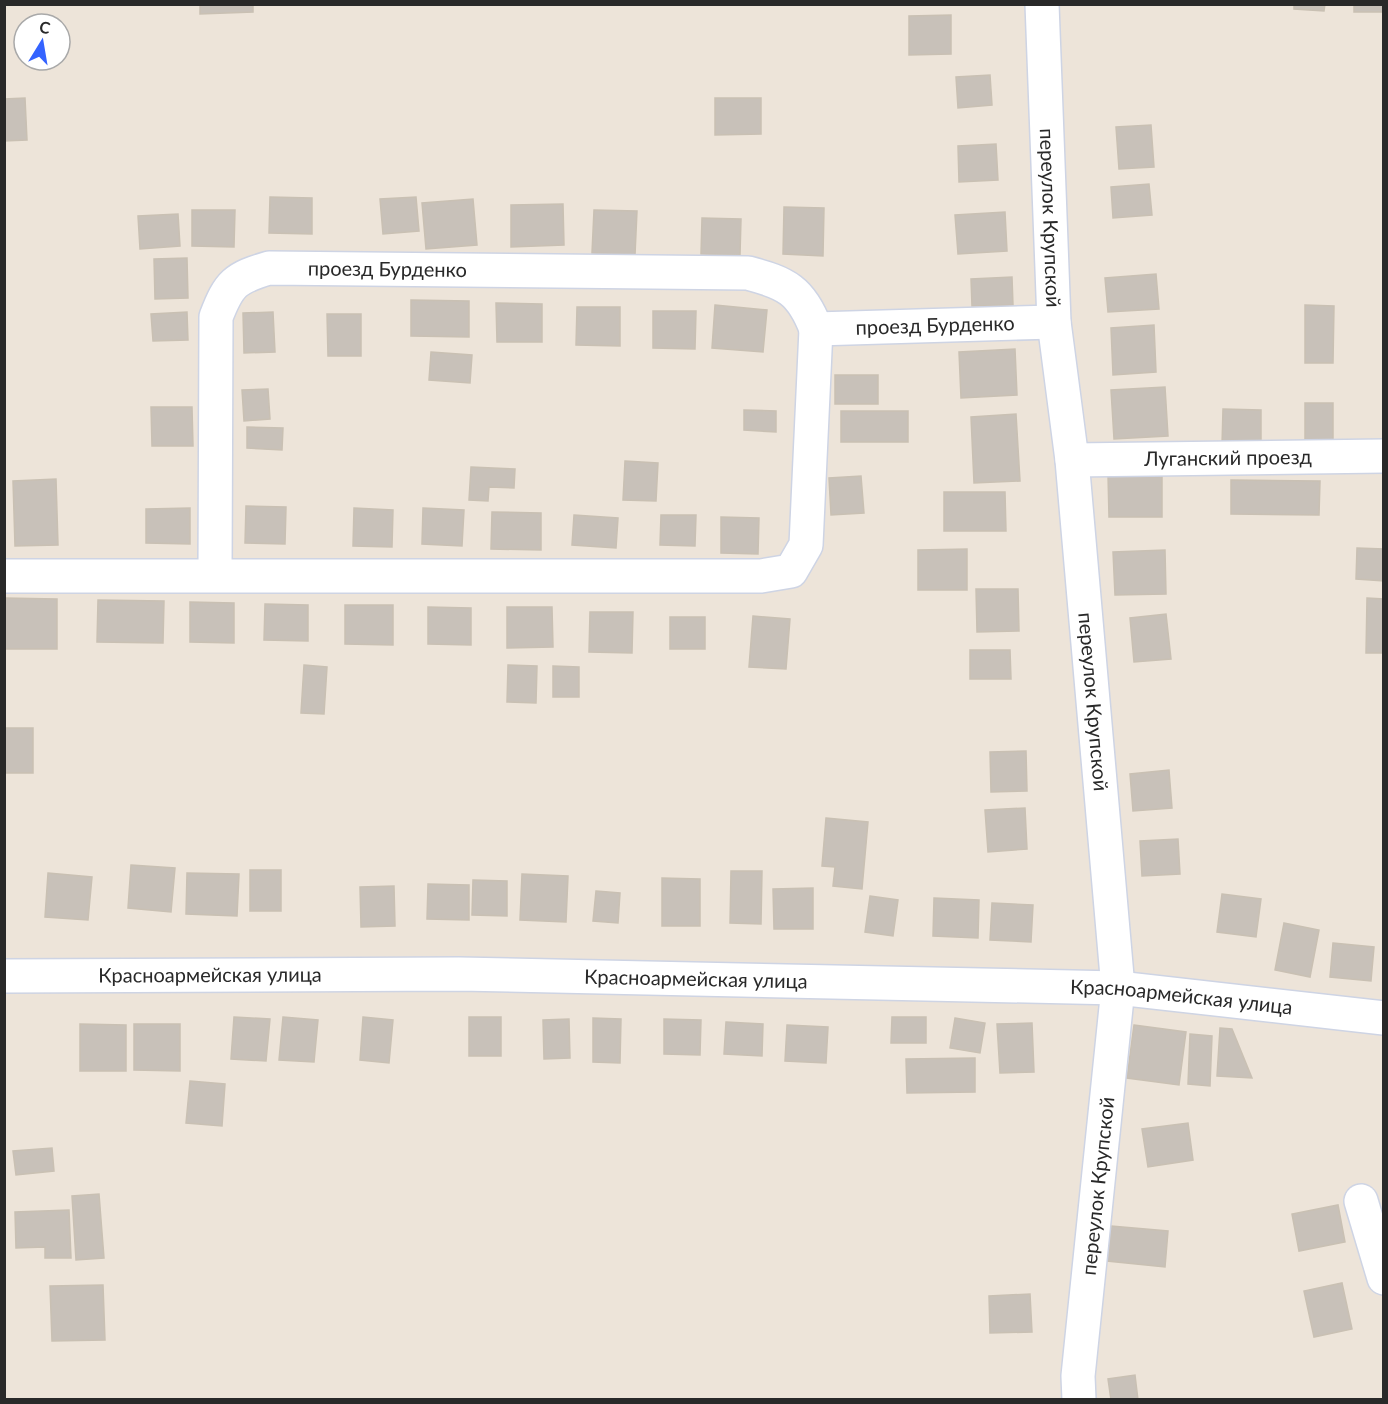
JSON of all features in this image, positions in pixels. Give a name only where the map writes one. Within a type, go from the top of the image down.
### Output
[{"type":"street","name":"переулок Крупской","points":[[1042,4],[1054,322],[1072,460],[1118,988],[1078,1376],[1079,1400]]},
{"type":"street","name":"проезд Бурденко","points":[[4,576],[761,576],[791,572],[806,545],[816,329],[808,306],[779,281],[748,273],[269,268],[241,276],[224,295],[216,317],[215,575]]},
{"type":"street","name":"проезд Бурденко","points":[[816,329],[1054,322]]},
{"type":"street","name":"Луганский проезд","points":[[1072,460],[1383,456]]},
{"type":"street","name":"Красноармейская улица","points":[[4,975],[459,974],[1118,988],[1383,1018]]},
{"type":"street","points":[[1362,1201],[1383,1278]]},
{"type":"building","points":[[200,4],[253,4],[253,12],[200,14]]},
{"type":"building","points":[[1294,4],[1325,4],[1324,11],[1294,9]]},
{"type":"building","points":[[1354,4],[1384,4],[1384,12],[1354,12]]},
{"type":"building","points":[[951,15],[951,54],[909,55],[909,16]]},
{"type":"building","points":[[990,75],[992,105],[958,108],[956,77]]},
{"type":"building","points":[[25,98],[27,140],[4,141],[4,99]]},
{"type":"building","points":[[715,98],[761,98],[761,134],[715,135]]},
{"type":"building","points":[[1151,125],[1154,167],[1119,169],[1116,127]]},
{"type":"building","points":[[996,144],[998,180],[959,182],[958,146]]},
{"type":"building","points":[[1149,184],[1152,215],[1113,218],[1111,187]]},
{"type":"building","points":[[270,197],[312,198],[312,234],[269,233]]},
{"type":"building","points":[[416,197],[419,231],[383,234],[380,199]]},
{"type":"building","points":[[473,199],[477,245],[426,249],[422,203]]},
{"type":"building","points":[[563,204],[564,245],[511,247],[511,205]]},
{"type":"building","points":[[784,207],[824,208],[823,256],[783,254]]},
{"type":"building","points":[[192,210],[235,210],[234,247],[192,246]]},
{"type":"building","points":[[594,210],[637,211],[635,255],[592,253]]},
{"type":"building","points":[[1005,212],[1007,251],[958,254],[955,215]]},
{"type":"building","points":[[178,214],[180,246],[140,249],[138,216]]},
{"type":"building","points":[[702,218],[741,219],[740,255],[701,254]]},
{"type":"building","points":[[187,258],[188,298],[155,299],[154,259]]},
{"type":"building","points":[[1156,274],[1159,309],[1108,312],[1105,278]]},
{"type":"building","points":[[1012,277],[1013,305],[972,306],[971,279]]},
{"type":"building","points":[[411,300],[469,301],[469,337],[411,336]]},
{"type":"building","points":[[496,303],[542,304],[542,342],[497,342]]},
{"type":"building","points":[[715,305],[767,310],[763,352],[712,348]]},
{"type":"building","points":[[1305,305],[1334,306],[1333,363],[1305,363]]},
{"type":"building","points":[[577,307],[620,307],[620,346],[576,345]]},
{"type":"building","points":[[653,311],[696,311],[695,349],[653,348]]},
{"type":"building","points":[[187,312],[188,340],[153,341],[151,314]]},
{"type":"building","points":[[273,312],[275,352],[244,353],[243,313]]},
{"type":"building","points":[[327,314],[361,314],[361,356],[328,356]]},
{"type":"building","points":[[1154,325],[1156,372],[1113,375],[1111,328]]},
{"type":"building","points":[[1015,349],[1017,395],[961,398],[959,352]]},
{"type":"building","points":[[431,352],[472,355],[470,383],[429,380]]},
{"type":"building","points":[[835,375],[878,375],[878,404],[835,404]]},
{"type":"building","points":[[1165,387],[1168,436],[1114,439],[1111,390]]},
{"type":"building","points":[[268,389],[270,419],[244,421],[242,390]]},
{"type":"building","points":[[1305,403],[1333,403],[1333,445],[1305,445]]},
{"type":"building","points":[[151,407],[192,407],[193,446],[152,446]]},
{"type":"building","points":[[1223,409],[1261,410],[1261,445],[1222,445]]},
{"type":"building","points":[[744,410],[776,411],[776,432],[744,430]]},
{"type":"building","points":[[841,411],[908,411],[908,442],[841,442]]},
{"type":"building","points":[[1016,414],[1020,481],[974,483],[971,417]]},
{"type":"building","points":[[247,427],[283,428],[282,450],[247,448]]},
{"type":"building","points":[[625,461],[658,463],[656,501],[623,500]]},
{"type":"building","points":[[471,467],[515,469],[514,488],[489,487],[488,501],[469,500]]},
{"type":"building","points":[[1162,474],[1162,517],[1109,517],[1108,475]]},
{"type":"building","points":[[861,476],[864,513],[831,515],[829,478]]},
{"type":"building","points":[[56,479],[58,545],[15,546],[13,481]]},
{"type":"building","points":[[1231,480],[1320,481],[1319,515],[1231,514]]},
{"type":"building","points":[[944,492],[1005,492],[1006,531],[944,531]]},
{"type":"building","points":[[246,506],[286,507],[285,544],[245,543]]},
{"type":"building","points":[[190,508],[190,544],[146,543],[146,509]]},
{"type":"building","points":[[354,508],[393,510],[392,547],[353,546]]},
{"type":"building","points":[[423,508],[464,510],[462,546],[422,544]]},
{"type":"building","points":[[492,512],[541,513],[541,550],[491,549]]},
{"type":"building","points":[[574,515],[618,518],[616,548],[572,545]]},
{"type":"building","points":[[661,515],[696,515],[695,546],[660,545]]},
{"type":"building","points":[[721,517],[759,518],[758,554],[721,553]]},
{"type":"building","points":[[1357,548],[1384,549],[1384,581],[1356,579]]},
{"type":"building","points":[[967,549],[967,590],[918,590],[918,550]]},
{"type":"building","points":[[1165,550],[1166,594],[1115,595],[1113,552]]},
{"type":"building","points":[[976,589],[1018,589],[1019,631],[977,632]]},
{"type":"building","points":[[4,598],[57,599],[57,649],[4,649]]},
{"type":"building","points":[[1367,598],[1384,599],[1384,653],[1366,653]]},
{"type":"building","points":[[98,600],[164,601],[163,643],[97,642]]},
{"type":"building","points":[[190,602],[234,603],[234,643],[190,642]]},
{"type":"building","points":[[265,604],[308,605],[308,641],[264,640]]},
{"type":"building","points":[[345,605],[393,605],[393,645],[345,644]]},
{"type":"building","points":[[428,607],[471,608],[471,645],[428,644]]},
{"type":"building","points":[[507,607],[552,607],[553,647],[507,648]]},
{"type":"building","points":[[590,612],[633,612],[632,653],[589,652]]},
{"type":"building","points":[[1166,614],[1171,659],[1134,662],[1130,618]]},
{"type":"building","points":[[753,616],[790,619],[786,669],[749,667]]},
{"type":"building","points":[[670,617],[705,617],[705,649],[670,649]]},
{"type":"building","points":[[970,650],[1010,650],[1011,679],[970,679]]},
{"type":"building","points":[[304,665],[327,667],[324,714],[301,713]]},
{"type":"building","points":[[508,665],[537,666],[536,703],[507,702]]},
{"type":"building","points":[[553,666],[579,667],[579,697],[553,697]]},
{"type":"building","points":[[4,728],[33,728],[33,773],[4,773]]},
{"type":"building","points":[[1026,751],[1027,791],[991,792],[990,752]]},
{"type":"building","points":[[1169,770],[1172,808],[1133,811],[1130,774]]},
{"type":"building","points":[[1025,808],[1027,849],[988,852],[985,810]]},
{"type":"building","points":[[826,818],[868,822],[862,889],[833,886],[835,867],[822,866]]},
{"type":"building","points":[[1178,839],[1180,874],[1142,876],[1140,841]]},
{"type":"building","points":[[131,865],[175,868],[171,912],[128,908]]},
{"type":"building","points":[[250,870],[281,870],[281,911],[250,911]]},
{"type":"building","points":[[731,871],[762,871],[761,924],[730,923]]},
{"type":"building","points":[[48,873],[92,877],[88,920],[45,917]]},
{"type":"building","points":[[187,873],[239,874],[237,916],[186,914]]},
{"type":"building","points":[[522,874],[568,876],[566,922],[520,920]]},
{"type":"building","points":[[662,878],[700,879],[700,926],[662,926]]},
{"type":"building","points":[[473,880],[507,881],[507,916],[472,915]]},
{"type":"building","points":[[428,884],[469,885],[469,920],[427,919]]},
{"type":"building","points":[[394,886],[395,926],[361,927],[360,887]]},
{"type":"building","points":[[813,888],[813,929],[774,929],[773,889]]},
{"type":"building","points":[[596,891],[620,893],[618,923],[593,921]]},
{"type":"building","points":[[1222,894],[1261,899],[1256,937],[1217,932]]},
{"type":"building","points":[[870,896],[898,900],[893,936],[865,932]]},
{"type":"building","points":[[934,898],[979,900],[978,938],[933,936]]},
{"type":"building","points":[[992,903],[1033,905],[1031,942],[990,940]]},
{"type":"building","points":[[1284,923],[1319,930],[1310,977],[1275,970]]},
{"type":"building","points":[[1333,943],[1374,947],[1371,981],[1330,977]]},
{"type":"building","points":[[234,1017],[270,1019],[266,1061],[231,1059]]},
{"type":"building","points":[[283,1017],[318,1020],[314,1062],[279,1060]]},
{"type":"building","points":[[363,1017],[393,1020],[389,1063],[360,1060]]},
{"type":"building","points":[[469,1017],[501,1017],[501,1056],[469,1056]]},
{"type":"building","points":[[892,1017],[926,1017],[926,1043],[891,1043]]},
{"type":"building","points":[[593,1018],[621,1019],[620,1063],[593,1062]]},
{"type":"building","points":[[955,1018],[985,1023],[980,1053],[950,1048]]},
{"type":"building","points":[[569,1019],[570,1058],[544,1059],[543,1020]]},
{"type":"building","points":[[664,1019],[701,1020],[700,1055],[664,1054]]},
{"type":"building","points":[[726,1022],[763,1024],[762,1056],[724,1054]]},
{"type":"building","points":[[1032,1023],[1034,1072],[1000,1073],[997,1024]]},
{"type":"building","points":[[80,1024],[126,1025],[126,1071],[80,1071]]},
{"type":"building","points":[[134,1024],[180,1024],[180,1071],[134,1070]]},
{"type":"building","points":[[787,1025],[828,1027],[826,1063],[785,1061]]},
{"type":"building","points":[[1134,1025],[1186,1032],[1179,1085],[1127,1078]]},
{"type":"building","points":[[1220,1028],[1232,1029],[1252,1078],[1217,1076]]},
{"type":"building","points":[[1190,1034],[1212,1036],[1210,1086],[1188,1084]]},
{"type":"building","points":[[975,1058],[975,1092],[907,1093],[906,1059]]},
{"type":"building","points":[[190,1081],[225,1084],[222,1126],[186,1123]]},
{"type":"building","points":[[1188,1123],[1193,1160],[1148,1167],[1142,1129]]},
{"type":"building","points":[[52,1148],[54,1171],[16,1175],[13,1151]]},
{"type":"building","points":[[99,1194],[104,1258],[76,1260],[72,1196]]},
{"type":"building","points":[[1338,1205],[1345,1242],[1299,1251],[1292,1214]]},
{"type":"building","points":[[69,1210],[71,1258],[45,1258],[45,1247],[16,1248],[15,1212]]},
{"type":"building","points":[[1111,1226],[1168,1231],[1165,1267],[1107,1261]]},
{"type":"building","points":[[1342,1283],[1352,1329],[1314,1337],[1304,1291]]},
{"type":"building","points":[[103,1285],[105,1340],[52,1341],[50,1286]]},
{"type":"building","points":[[1030,1294],[1032,1332],[990,1333],[989,1296]]},
{"type":"building","points":[[1135,1375],[1138,1400],[1111,1400],[1108,1379]]}]
